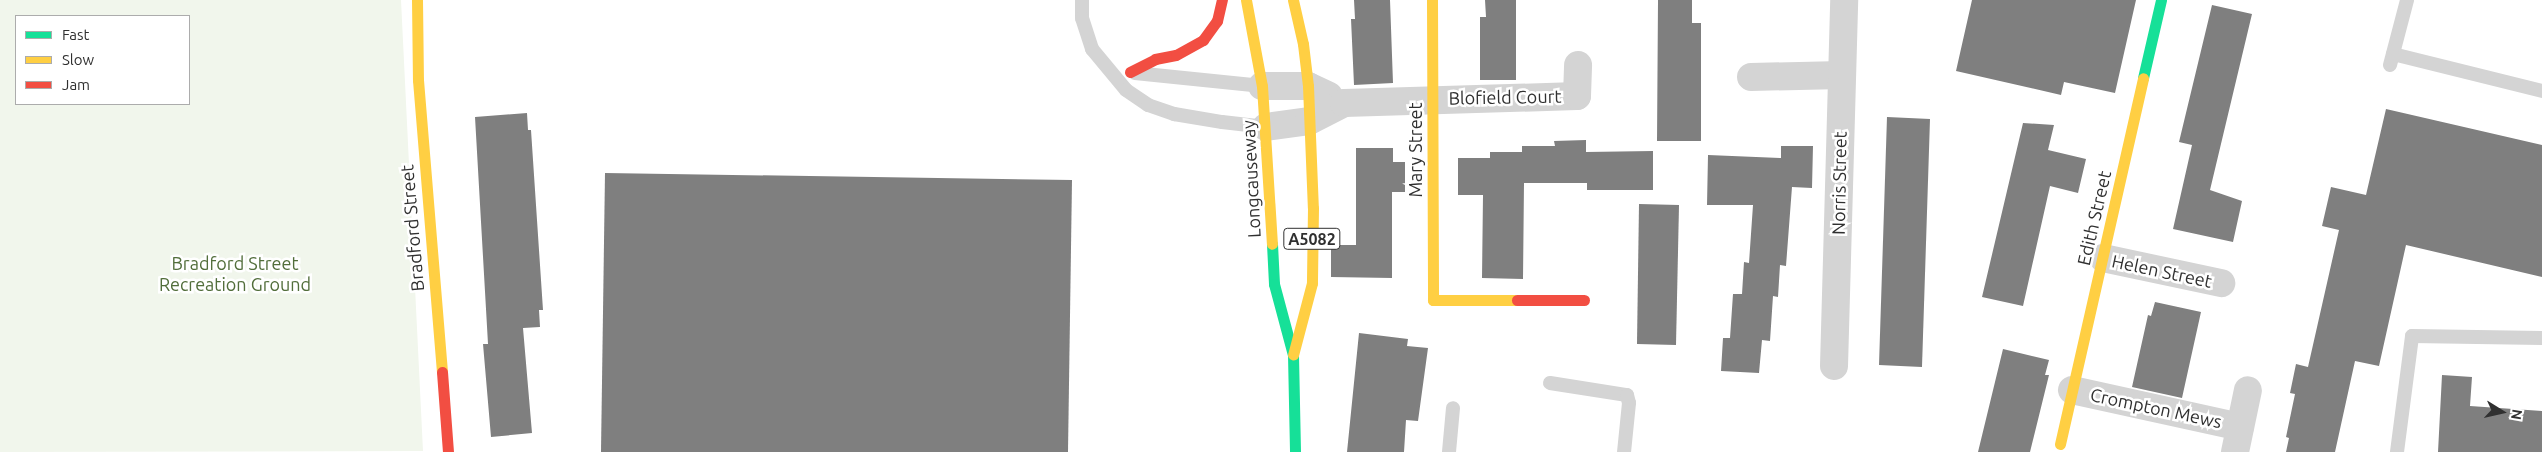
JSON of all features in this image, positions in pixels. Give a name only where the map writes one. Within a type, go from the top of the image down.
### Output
[{"type":"street","name":"Bradford Street","points":[[417,0],[418,80],[448,452]]},
{"type":"street","points":[[1130,72],[1155,59],[1176,55],[1203,40],[1217,21],[1222,0]]},
{"type":"street","name":"Longcauseway","points":[[1246,0],[1262,86],[1266,126],[1274,284],[1293,355],[1295,452]]},
{"type":"street","name":"Longcauseway","points":[[1293,0],[1303,44],[1308,86],[1313,208],[1312,283],[1293,355]]},
{"type":"street","name":"Mary Street","points":[[1432,0],[1433,300],[1584,300]]},
{"type":"street","name":"Norris Street","points":[[1834,366],[1844,0]]},
{"type":"street","name":"Edith Street","points":[[2060,444],[2161,0]]},
{"type":"street","name":"Blofield Court","points":[[1432,99],[1577,96],[1578,65]]},
{"type":"street","points":[[1751,77],[1842,75]]},
{"type":"street","points":[[1262,86],[1308,86],[1344,103]]},
{"type":"street","points":[[1266,126],[1309,121],[1344,103],[1432,99]]},
{"type":"street","name":"Helen Street","points":[[2103,258],[2221,283]]},
{"type":"street","name":"Crompton Mews","points":[[2072,390],[2238,439],[2248,390]]},
{"type":"lane","points":[[1082,0],[1082,18],[1092,50],[1107,70],[1126,90],[1148,105],[1174,114],[1266,126]]},
{"type":"lane","points":[[2407,0],[2391,59],[2542,91]]},
{"type":"lane","points":[[1107,70],[1262,86]]},
{"type":"lane","points":[[2397,452],[2412,336],[2542,338]]},
{"type":"lane","points":[[1550,384],[1626,394],[1629,403],[1624,452]]},
{"type":"lane","points":[[1449,452],[1453,408]]},
{"type":"green space","name":"Bradford Street Recreation Ground","points":[[0,0],[401,0],[423,451],[0,452]]},
{"type":"building","points":[[1354,0],[1390,0],[1393,83],[1354,85],[1351,19],[1355,19]]},
{"type":"building","points":[[1485,0],[1516,0],[1516,80],[1480,80],[1480,17],[1486,17]]},
{"type":"building","points":[[1658,0],[1692,0],[1692,23],[1701,23],[1701,141],[1657,141]]},
{"type":"building","points":[[1972,0],[2136,0],[2115,93],[2064,82],[2061,95],[1956,71]]},
{"type":"building","points":[[2212,5],[2252,14],[2210,190],[2242,201],[2233,242],[2173,229],[2192,145],[2179,142]]},
{"type":"building","points":[[2386,109],[2542,145],[2542,277],[2406,245],[2379,366],[2355,361],[2335,452],[2286,452],[2289,438],[2286,437],[2295,394],[2290,393],[2296,364],[2308,367],[2339,230],[2322,226],[2331,187],[2366,195]]},
{"type":"building","points":[[527,113],[528,130],[531,130],[543,310],[539,310],[540,327],[523,328],[532,433],[491,437],[483,344],[488,344],[475,117]]},
{"type":"building","points":[[1887,117],[1930,119],[1922,367],[1879,365]]},
{"type":"building","points":[[2023,123],[2054,125],[2048,150],[2086,159],[2078,193],[2050,186],[2023,306],[1982,297]]},
{"type":"building","points":[[1586,140],[1586,152],[1653,151],[1653,190],[1587,190],[1587,183],[1524,183],[1523,279],[1482,278],[1483,195],[1458,195],[1458,158],[1490,158],[1490,152],[1522,152],[1522,146],[1555,146],[1554,141]]},
{"type":"building","points":[[1781,146],[1813,146],[1812,188],[1792,187],[1786,266],[1780,265],[1778,297],[1773,296],[1770,341],[1762,340],[1759,373],[1721,371],[1723,338],[1730,338],[1733,294],[1742,294],[1744,262],[1749,263],[1753,205],[1707,205],[1708,155],[1781,158]]},
{"type":"building","points":[[1356,148],[1393,148],[1393,162],[1405,162],[1405,192],[1392,192],[1392,278],[1331,277],[1331,245],[1356,245]]},
{"type":"building","points":[[605,173],[1072,180],[1068,452],[601,452]]},
{"type":"building","points":[[1639,204],[1679,205],[1676,345],[1637,344]]},
{"type":"building","points":[[2155,302],[2201,312],[2182,398],[2132,387],[2148,315],[2151,316]]},
{"type":"building","points":[[1359,333],[1408,339],[1407,346],[1428,348],[1418,421],[1406,420],[1404,452],[1347,452]]},
{"type":"building","points":[[2003,349],[2049,360],[2045,375],[2049,375],[2030,452],[1978,452]]},
{"type":"building","points":[[2442,375],[2472,377],[2470,406],[2542,411],[2542,452],[2438,452]]},
{"type":"traffic: fast","points":[[2143,78],[2161,0]]},
{"type":"traffic: fast","points":[[1272,244],[1274,284],[1293,355],[1295,452]]},
{"type":"traffic: slow","points":[[417,0],[418,80],[442,372]]},
{"type":"traffic: slow","points":[[1246,0],[1262,86],[1272,244]]},
{"type":"traffic: slow","points":[[1293,0],[1303,44],[1308,86],[1313,208],[1312,283],[1293,355]]},
{"type":"traffic: slow","points":[[1432,0],[1433,300],[1517,300]]},
{"type":"traffic: slow","points":[[2060,444],[2143,78]]},
{"type":"traffic: jam","points":[[1130,72],[1155,59],[1176,55],[1203,40],[1217,21],[1222,0]]},
{"type":"traffic: jam","points":[[1517,300],[1584,300]]},
{"type":"traffic: jam","points":[[442,372],[448,452]]}]
